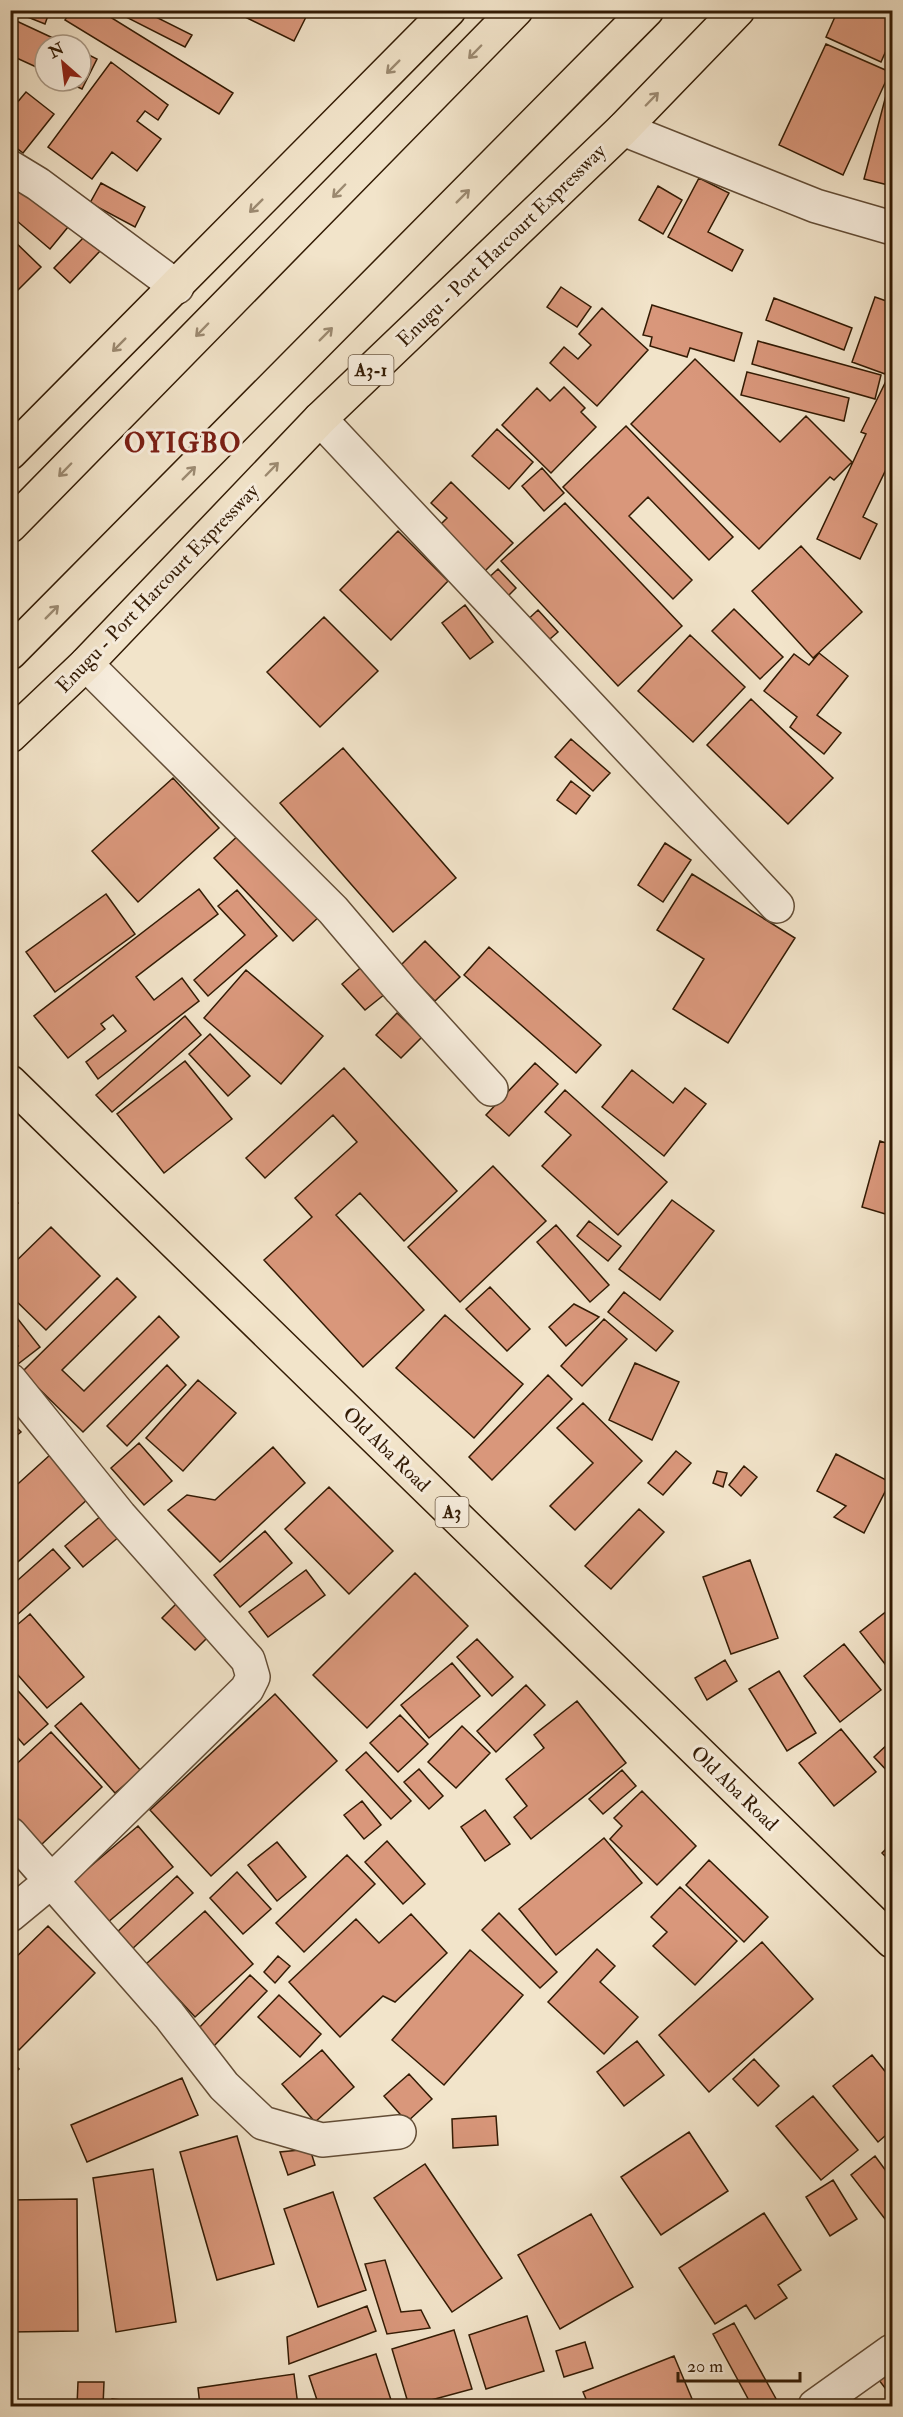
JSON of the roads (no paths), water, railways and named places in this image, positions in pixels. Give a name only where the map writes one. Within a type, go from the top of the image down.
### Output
[{"type":"main road","points":[[10,453],[449,10]]},
{"type":"main road","points":[[10,525],[516,10]]},
{"type":"main road","points":[[10,653],[647,10]]},
{"type":"main road","name":"Enugu - Port Harcourt Expressway","points":[[10,736],[86,664],[320,419],[623,129],[738,10]]},
{"type":"main road","name":"Old Aba Road","points":[[10,1082],[892,1941]]},
{"type":"street","points":[[623,129],[816,206],[892,228]]},
{"type":"street","points":[[10,167],[38,184],[177,287]]},
{"type":"street","points":[[320,419],[777,906]]},
{"type":"street","points":[[86,664],[333,910],[400,990],[490,1089]]},
{"type":"street","points":[[10,1380],[120,1516],[248,1660],[253,1677],[247,1689],[50,1882],[10,1915]]},
{"type":"street","points":[[10,1834],[169,2015],[224,2086],[263,2123],[322,2140],[399,2132]]},
{"type":"street","points":[[815,2406],[892,2351]]},
{"type":"district","name":"OYIGBO","points":[[183,443]]}]
